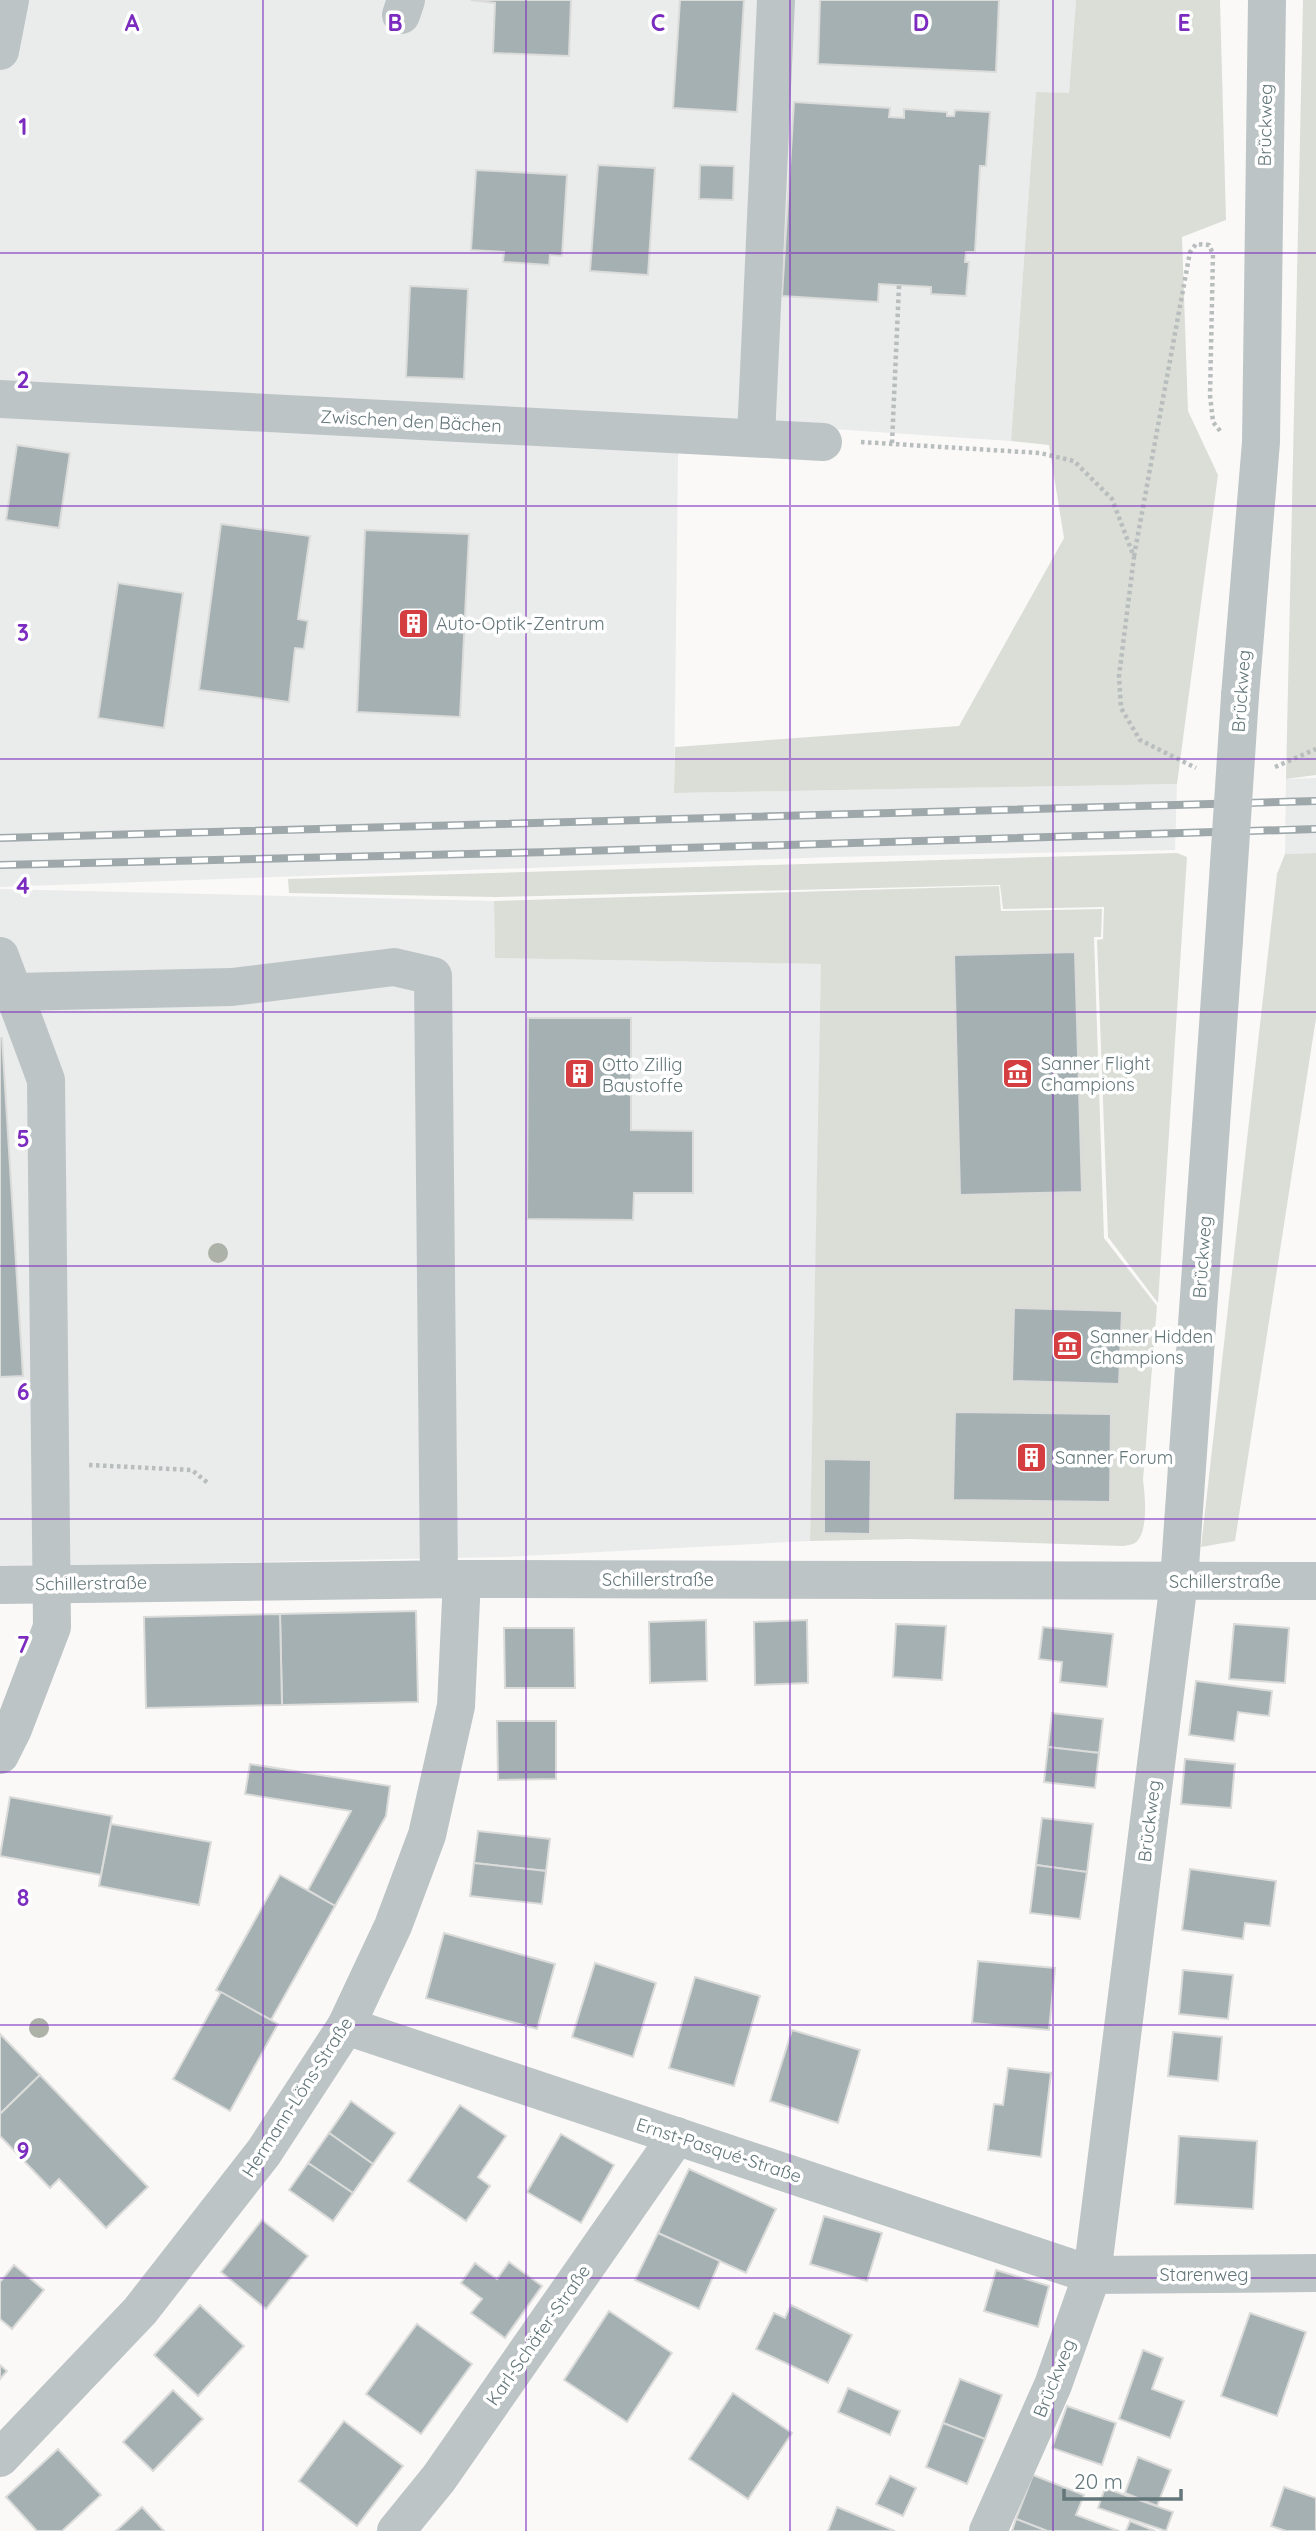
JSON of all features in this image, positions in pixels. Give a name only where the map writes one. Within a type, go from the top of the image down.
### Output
[{"type":"street","points":[[0,51],[10,0]]},
{"type":"street","points":[[756,437],[776,0]]},
{"type":"street","name":"Brückweg","points":[[988,2531],[1053,2385],[1092,2275],[1179,1581],[1240,696],[1261,442],[1267,0]]},
{"type":"street","name":"Zwischen den Bächen","points":[[0,399],[823,442]]},
{"type":"street","points":[[0,956],[46,1080],[52,1584],[52,1627],[13,1729],[0,1755]]},
{"type":"street","name":"Hermann-Löns-Straße","points":[[0,2458],[148,2301],[264,2152],[346,2026],[394,1926],[427,1835],[456,1706],[433,975],[394,967],[232,988],[14,992]]},
{"type":"street","name":"Schillerstraße","points":[[0,1585],[450,1579],[1316,1581]]},
{"type":"street","name":"Ernst-Pasqué-Straße","points":[[346,2026],[1092,2275]]},
{"type":"street","name":"Karl-Schäfer-Straße","points":[[396,2531],[439,2478],[677,2136]]},
{"type":"street","name":"Starenweg","points":[[1092,2275],[1316,2273]]},
{"type":"path","points":[[1207,768],[1194,768],[1140,740],[1121,708],[1119,676],[1134,557],[1190,252],[1196,244],[1209,245],[1213,254],[1210,395],[1213,422],[1225,436]]},
{"type":"path","points":[[892,443],[899,285]]},
{"type":"path","points":[[823,442],[892,443],[1040,453],[1074,461],[1112,499],[1134,557]]},
{"type":"path","points":[[1273,768],[1316,749]]},
{"type":"path","points":[[51,1463],[192,1470],[209,1484]]},
{"type":"shaded area","points":[[0,0],[1076,0],[1069,94],[1036,93],[1011,441],[683,419],[678,458],[674,793],[1177,784],[1175,850],[831,857],[0,887]]},
{"type":"shaded area","points":[[1076,0],[1220,0],[1226,220],[1182,237],[1188,411],[1218,475],[1177,784],[674,793],[675,747],[959,726],[1064,538],[1049,445],[1011,441],[1036,92],[1069,93]]},
{"type":"shaded area","points":[[1303,0],[1316,0],[1316,775],[1286,779]]},
{"type":"shaded area","points":[[1316,778],[1316,853],[1285,854],[1286,779]]},
{"type":"shaded area","points":[[1177,853],[1187,857],[1158,1303],[1108,1237],[1097,940],[1103,939],[1104,907],[1003,909],[1000,885],[495,897],[289,893],[288,879]]},
{"type":"shaded area","points":[[1316,853],[1316,1018],[1235,1541],[1201,1547],[1277,874],[1285,854]]},
{"type":"shaded area","points":[[999,886],[1001,911],[1102,909],[1101,937],[1094,937],[1104,1238],[1157,1306],[1143,1480],[1145,1513],[1142,1531],[1135,1543],[1123,1546],[908,1539],[810,1541],[821,964],[495,958],[494,901]]},
{"type":"shaded area","points":[[0,889],[494,901],[495,958],[822,964],[810,1541],[502,1557],[0,1567]]},
{"type":"building","points":[[471,0],[571,0],[569,56],[493,53],[495,3]]},
{"type":"building","points":[[680,0],[744,0],[737,112],[673,108]]},
{"type":"building","points":[[820,0],[999,0],[996,72],[818,64]]},
{"type":"building","points":[[794,102],[890,108],[889,117],[904,118],[904,109],[947,112],[947,116],[954,116],[955,110],[990,112],[986,166],[980,166],[975,252],[966,252],[965,262],[969,262],[966,296],[931,294],[931,287],[879,284],[878,302],[782,296]]},
{"type":"building","points":[[598,165],[655,168],[648,275],[590,271]]},
{"type":"building","points":[[700,165],[734,166],[733,200],[699,199]]},
{"type":"building","points":[[476,170],[567,175],[562,256],[550,255],[549,265],[503,262],[504,252],[471,250]]},
{"type":"building","points":[[410,286],[468,289],[464,379],[406,377]]},
{"type":"building","points":[[17,445],[70,453],[59,528],[6,520]]},
{"type":"building","points":[[221,524],[310,536],[298,619],[308,621],[304,649],[295,648],[289,702],[199,690]]},
{"type":"building","name":"Auto-Optik-Zentrum","points":[[365,530],[469,534],[460,717],[357,712]]},
{"type":"building","points":[[118,583],[183,593],[164,728],[98,718]]},
{"type":"building","name":"Sanner Flight Champions","points":[[1075,952],[1082,1192],[960,1195],[954,955]]},
{"type":"building","name":"Otto Zillig Baustoffe","points":[[528,1018],[631,1018],[631,1130],[693,1131],[693,1193],[634,1193],[633,1220],[527,1219]]},
{"type":"building","points":[[0,1038],[23,1376],[0,1377]]},
{"type":"building","name":"Sanner Hidden Champions","points":[[1014,1308],[1122,1311],[1119,1384],[1012,1381]]},
{"type":"building","name":"Sanner Forum","points":[[955,1412],[1111,1414],[1110,1502],[953,1500]]},
{"type":"building","points":[[824,1459],[871,1460],[870,1534],[824,1533]]},
{"type":"building","points":[[416,1611],[418,1702],[282,1705],[280,1614]]},
{"type":"building","points":[[280,1614],[282,1705],[146,1708],[144,1617]]},
{"type":"building","points":[[706,1620],[707,1681],[650,1683],[649,1622]]},
{"type":"building","points":[[807,1620],[808,1683],[755,1685],[754,1622]]},
{"type":"building","points":[[896,1624],[946,1626],[942,1680],[893,1677]]},
{"type":"building","points":[[1234,1624],[1289,1628],[1285,1683],[1229,1679]]},
{"type":"building","points":[[1043,1627],[1113,1634],[1107,1687],[1060,1682],[1062,1662],[1039,1659]]},
{"type":"building","points":[[504,1628],[574,1628],[575,1688],[505,1688]]},
{"type":"building","points":[[1196,1681],[1272,1691],[1269,1716],[1238,1712],[1234,1741],[1189,1735]]},
{"type":"building","points":[[1052,1713],[1103,1719],[1099,1753],[1048,1747]]},
{"type":"building","points":[[497,1721],[556,1721],[556,1779],[498,1780]]},
{"type":"building","points":[[1048,1747],[1099,1753],[1095,1788],[1044,1782]]},
{"type":"building","points":[[1185,1759],[1235,1764],[1231,1808],[1181,1804]]},
{"type":"building","points":[[250,1764],[390,1786],[386,1816],[335,1906],[308,1890],[351,1811],[245,1794]]},
{"type":"building","points":[[10,1797],[112,1816],[101,1875],[0,1856]]},
{"type":"building","points":[[1042,1818],[1093,1824],[1087,1872],[1036,1865]]},
{"type":"building","points":[[111,1824],[211,1842],[199,1905],[99,1886]]},
{"type":"building","points":[[478,1831],[550,1839],[546,1871],[474,1863]]},
{"type":"building","points":[[474,1863],[546,1871],[542,1904],[470,1896]]},
{"type":"building","points":[[1036,1865],[1087,1872],[1080,1919],[1030,1913]]},
{"type":"building","points":[[1190,1869],[1276,1881],[1270,1926],[1245,1923],[1243,1939],[1182,1930]]},
{"type":"building","points":[[280,1875],[335,1906],[271,2020],[216,1990]]},
{"type":"building","points":[[444,1933],[555,1964],[537,2029],[426,1998]]},
{"type":"building","points":[[978,1961],[1055,1968],[1049,2030],[972,2023]]},
{"type":"building","points":[[595,1963],[656,1983],[633,2057],[572,2037]]},
{"type":"building","points":[[1183,1970],[1233,1975],[1228,2019],[1179,2014]]},
{"type":"building","points":[[695,1977],[760,1996],[734,2086],[669,2068]]},
{"type":"building","points":[[221,1992],[278,2024],[230,2111],[173,2079]]},
{"type":"building","points":[[792,2030],[860,2050],[838,2123],[770,2101]]},
{"type":"building","points":[[1173,2032],[1222,2037],[1218,2081],[1168,2076]]},
{"type":"building","points":[[0,2034],[40,2075],[0,2114]]},
{"type":"building","points":[[1008,2068],[1051,2073],[1041,2157],[988,2150],[994,2104],[1003,2105]]},
{"type":"building","points":[[40,2075],[148,2187],[106,2228],[59,2179],[50,2188],[0,2136],[0,2114]]},
{"type":"building","points":[[351,2101],[395,2133],[373,2164],[329,2133]]},
{"type":"building","points":[[460,2105],[506,2136],[478,2177],[490,2186],[466,2221],[408,2181]]},
{"type":"building","points":[[329,2133],[373,2164],[353,2193],[308,2163]]},
{"type":"building","points":[[561,2134],[614,2165],[581,2223],[527,2192]]},
{"type":"building","points":[[1179,2136],[1257,2141],[1253,2209],[1175,2204]]},
{"type":"building","points":[[308,2163],[353,2193],[333,2221],[289,2190]]},
{"type":"building","points":[[689,2169],[776,2209],[746,2273],[658,2233]]},
{"type":"building","points":[[824,2216],[882,2233],[867,2281],[810,2264]]},
{"type":"building","points":[[262,2220],[308,2256],[266,2309],[221,2272]]},
{"type":"building","points":[[658,2233],[720,2261],[699,2309],[635,2280]]},
{"type":"building","points":[[509,2262],[542,2286],[505,2338],[471,2313],[482,2299],[461,2283],[475,2263],[497,2279]]},
{"type":"building","points":[[14,2265],[44,2290],[12,2329],[0,2319],[0,2282]]},
{"type":"building","points":[[996,2270],[1049,2286],[1038,2327],[984,2311]]},
{"type":"building","points":[[200,2305],[244,2346],[198,2396],[154,2355]]},
{"type":"building","points":[[791,2305],[852,2335],[828,2383],[756,2349],[774,2313],[785,2318]]},
{"type":"building","points":[[609,2311],[672,2353],[627,2422],[564,2380]]},
{"type":"building","points":[[1250,2313],[1306,2332],[1277,2416],[1221,2396]]},
{"type":"building","points":[[417,2324],[472,2364],[421,2434],[366,2394]]},
{"type":"building","points":[[1143,2350],[1163,2358],[1152,2389],[1184,2401],[1170,2438],[1119,2419]]},
{"type":"building","points":[[0,2365],[7,2371],[0,2379]]},
{"type":"building","points":[[960,2379],[1002,2395],[985,2439],[943,2423]]},
{"type":"building","points":[[848,2388],[900,2411],[890,2435],[838,2412]]},
{"type":"building","points":[[173,2390],[203,2419],[153,2471],[123,2442]]},
{"type":"building","points":[[733,2393],[792,2433],[748,2499],[689,2459]]},
{"type":"building","points":[[1067,2406],[1116,2423],[1102,2465],[1052,2448]]},
{"type":"building","points":[[344,2421],[403,2466],[357,2526],[299,2481]]},
{"type":"building","points":[[943,2423],[985,2439],[967,2484],[926,2467]]},
{"type":"building","points":[[58,2449],[101,2495],[62,2531],[37,2531],[6,2497]]},
{"type":"building","points":[[1138,2457],[1171,2470],[1157,2506],[1125,2493]]},
{"type":"building","points":[[1033,2475],[1084,2495],[1076,2515],[1119,2531],[1047,2531],[1016,2519]]},
{"type":"building","points":[[890,2476],[916,2488],[903,2516],[876,2504]]},
{"type":"building","points":[[1284,2487],[1316,2498],[1316,2531],[1286,2531],[1271,2526]]},
{"type":"building","points":[[1105,2488],[1173,2512],[1166,2531],[1098,2508]]},
{"type":"building","points":[[142,2507],[164,2531],[116,2531]]},
{"type":"building","points":[[837,2507],[895,2531],[828,2531]]},
{"type":"building","points":[[1016,2519],[1047,2531],[1012,2531]]},
{"type":"building","points":[[1130,2521],[1155,2531],[1126,2531]]},
{"type":"railway","points":[[0,838],[1316,801]]},
{"type":"railway","points":[[0,865],[1316,829]]},
{"type":"place","name":"Auto-Optik-Zentrum","points":[[413,623]]},
{"type":"place","name":"Sanner Flight Champions","points":[[1018,1073]]},
{"type":"place","name":"Otto Zillig Baustoffe","points":[[579,1074]]},
{"type":"place","name":"Sanner Hidden Champions","points":[[1067,1346]]},
{"type":"place","name":"Sanner Forum","points":[[1032,1457]]}]
